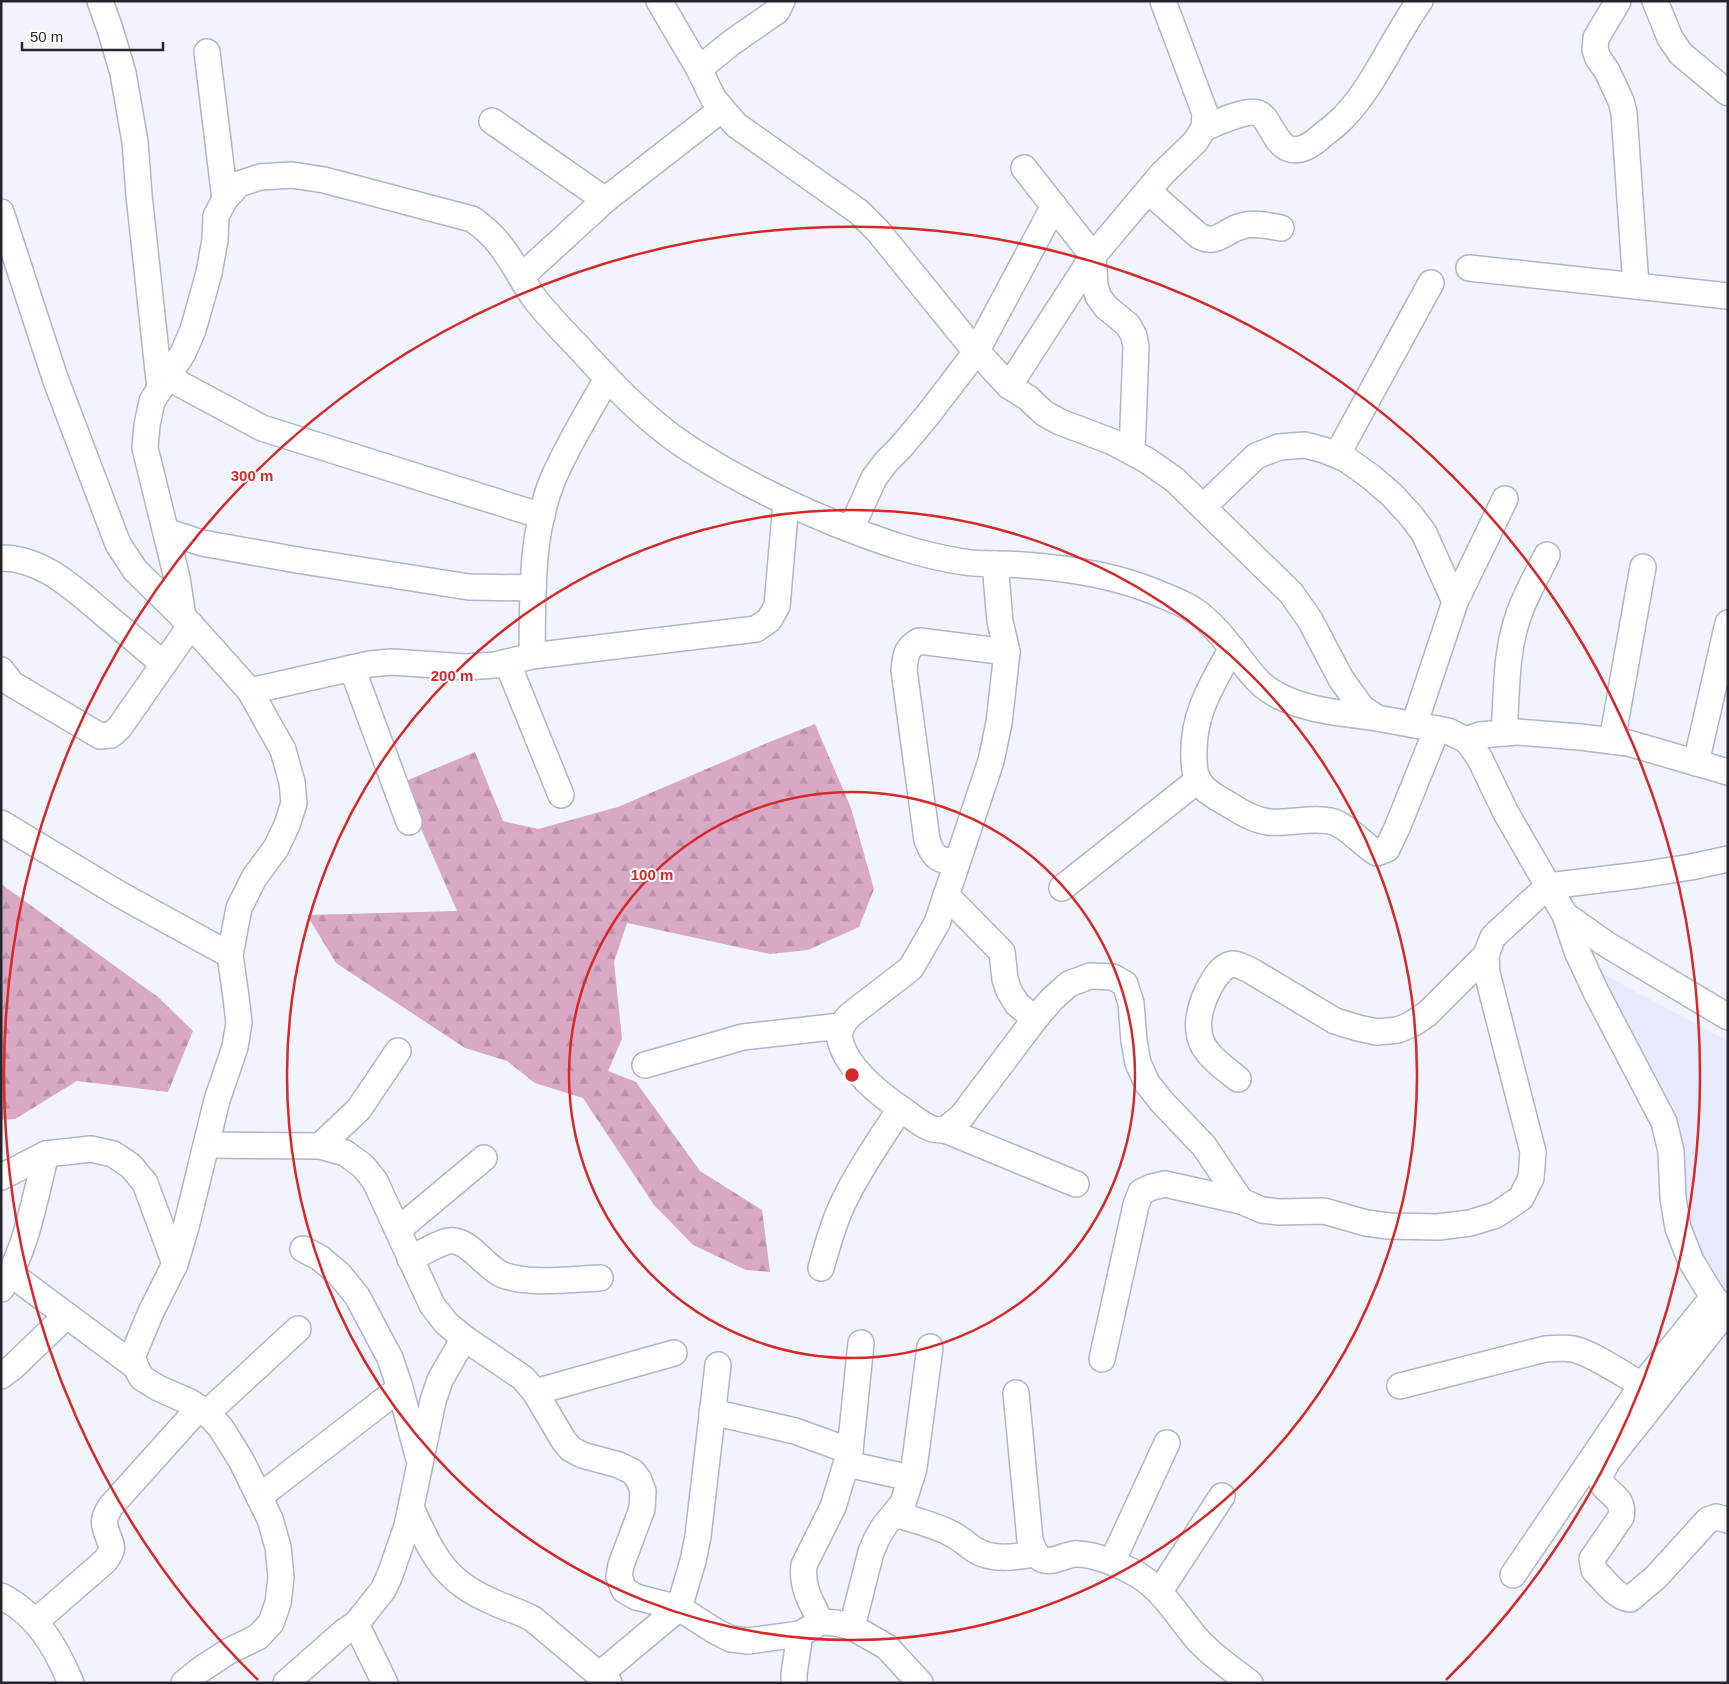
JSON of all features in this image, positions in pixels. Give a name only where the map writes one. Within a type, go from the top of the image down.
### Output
[{"type":"street","points":[[100,1],[123,73],[135,142],[139,195],[163,383]]},
{"type":"street","points":[[659,1],[699,68],[713,98],[736,125],[859,212],[878,231],[976,352],[1010,386],[1028,398],[1044,413],[1060,422],[1104,438],[1132,452],[1175,480],[1291,593],[1310,620],[1341,679],[1362,708],[1377,718]]},
{"type":"street","points":[[699,68],[780,6],[802,1]]},
{"type":"street","points":[[1010,386],[1093,256],[1162,174],[1195,142],[1204,128],[1205,113],[1163,1]]},
{"type":"street","points":[[1204,128],[1248,112],[1256,112],[1263,116],[1279,141],[1287,148],[1296,150],[1306,148],[1338,123],[1352,108],[1420,1]]},
{"type":"street","points":[[1618,1],[1598,33],[1595,50],[1621,100],[1624,113],[1636,286]]},
{"type":"street","points":[[1655,1],[1670,38],[1681,54],[1728,93]]},
{"type":"street","points":[[207,52],[225,199]]},
{"type":"street","points":[[522,276],[606,200],[722,109]]},
{"type":"street","points":[[492,120],[606,200]]},
{"type":"street","points":[[1024,168],[1093,256],[1095,285],[1098,296],[1106,307],[1128,325],[1134,336],[1136,347],[1132,452]]},
{"type":"street","points":[[5,683],[100,736],[110,734],[119,728],[163,664],[187,621],[145,448],[146,424],[152,401],[183,353],[193,330],[210,273],[215,240],[216,216],[225,199],[240,184],[260,177],[292,175],[324,180],[472,219],[499,242],[534,296],[549,315],[607,379],[652,422],[687,447],[786,503],[885,543],[911,551],[965,562],[1024,565],[1088,573],[1137,585],[1180,603],[1202,615],[1232,648],[1254,677],[1271,692],[1290,701],[1320,710],[1448,731],[1466,740],[1480,759],[1506,813],[1565,915],[1588,976],[1664,1122],[1672,1151],[1673,1198],[1678,1228],[1691,1261],[1722,1308]]},
{"type":"street","points":[[1148,192],[1205,239],[1212,240],[1242,226],[1254,224],[1281,228]]},
{"type":"street","points":[[851,529],[878,473],[922,422],[976,352],[1054,206]]},
{"type":"street","points":[[1,212],[56,378],[118,544],[135,570],[187,621],[250,691],[283,750],[292,782],[294,803],[287,825],[276,848],[254,878],[239,908],[230,955],[238,1022],[235,1047],[217,1100],[175,1264],[133,1354],[135,1366],[142,1378],[158,1388],[190,1402],[221,1428],[236,1452],[259,1497],[270,1520],[278,1547],[281,1577],[278,1603],[271,1623],[258,1637],[222,1656],[184,1683]]},
{"type":"street","points":[[1469,268],[1728,296]]},
{"type":"street","points":[[1338,456],[1432,284]]},
{"type":"street","points":[[532,656],[536,552],[542,516],[552,481],[607,379]]},
{"type":"street","points":[[163,383],[262,428],[542,516]]},
{"type":"street","points":[[1202,507],[1256,456],[1279,447],[1305,445],[1346,459],[1392,495],[1412,517],[1424,533],[1455,602]]},
{"type":"street","points":[[1232,648],[1199,712],[1193,742],[1194,763],[1198,780],[1213,795],[1254,819],[1270,822],[1322,820],[1334,822],[1345,828],[1368,848],[1377,853],[1387,849],[1397,828],[1425,727],[1455,602],[1506,499]]},
{"type":"street","points":[[250,691],[370,664],[392,662],[466,667],[495,665],[532,656],[756,629],[770,620],[777,606],[786,503]]},
{"type":"street","points":[[166,531],[211,544],[297,560],[470,587],[534,588]]},
{"type":"street","points":[[1504,733],[1512,638],[1518,615],[1547,555]]},
{"type":"street","points":[[1,558],[27,562],[44,569],[64,581],[163,664]]},
{"type":"street","points":[[994,564],[1000,621],[1007,652],[999,723],[992,761],[937,924],[912,968],[849,1016],[841,1026],[840,1039],[846,1056],[872,1087],[923,1124],[933,1129],[945,1130],[1076,1184]]},
{"type":"street","points":[[1612,741],[1643,567]]},
{"type":"street","points":[[1696,763],[1728,622]]},
{"type":"street","points":[[957,862],[940,860],[932,852],[927,840],[904,670],[906,657],[909,647],[919,641],[1007,652]]},
{"type":"street","points":[[507,662],[561,795]]},
{"type":"street","points":[[352,668],[409,822]]},
{"type":"street","points":[[1466,740],[1480,735],[1517,732],[1628,742],[1728,772]]},
{"type":"street","points":[[1062,888],[1198,780]]},
{"type":"street","points":[[1,823],[119,894],[230,955]]},
{"type":"street","points":[[1238,1079],[1215,1061],[1204,1046],[1199,1031],[1199,1016],[1204,995],[1218,973],[1226,966],[1235,964],[1248,970],[1335,1021],[1377,1032],[1398,1030],[1412,1024],[1426,1014],[1486,954],[1493,937],[1548,886],[1640,875],[1728,859]]},
{"type":"street","points":[[946,895],[1002,952],[1005,979],[1009,992],[1017,1004],[1035,1019]]},
{"type":"street","points":[[1565,915],[1606,944],[1728,1017]]},
{"type":"street","points":[[1102,1359],[1136,1205],[1141,1192],[1152,1187],[1165,1184],[1241,1201],[1262,1210],[1279,1212],[1324,1211],[1366,1223],[1389,1226],[1438,1227],[1470,1223],[1496,1215],[1521,1198],[1531,1178],[1533,1152],[1487,973],[1486,954]]},
{"type":"street","points":[[945,1130],[962,1116],[1052,999],[1069,984],[1090,976],[1113,977],[1125,984],[1131,1004],[1138,1063],[1147,1083],[1162,1102],[1204,1146],[1241,1201]]},
{"type":"street","points":[[645,1065],[743,1037],[841,1026]]},
{"type":"street","points":[[208,1136],[332,1135],[370,1094],[398,1051]]},
{"type":"street","points":[[821,1268],[834,1223],[846,1196],[859,1171],[900,1109]]},
{"type":"street","points":[[332,1135],[345,1152],[363,1166],[375,1181],[432,1304],[446,1323],[464,1338],[523,1378],[536,1392],[564,1442],[571,1449],[582,1455],[620,1465],[633,1472],[639,1480],[643,1491],[642,1509],[619,1577],[624,1590],[636,1597],[679,1608],[731,1639],[748,1641],[800,1634],[821,1622],[852,1627],[887,1647],[920,1683]]},
{"type":"street","points":[[1,1177],[46,1154],[91,1149],[112,1154],[131,1166],[145,1183],[175,1264]]},
{"type":"street","points":[[46,1154],[25,1236],[6,1282],[66,1316],[135,1366]]},
{"type":"street","points":[[398,1230],[484,1158]]},
{"type":"street","points":[[410,1259],[449,1241],[460,1242],[472,1250],[491,1268],[503,1275],[539,1280],[600,1278]]},
{"type":"street","points":[[303,1249],[320,1258],[339,1274],[357,1296],[390,1358],[420,1464]]},
{"type":"street","points":[[1513,1575],[1642,1385],[1722,1308]]},
{"type":"street","points":[[1722,1308],[1608,1462],[1601,1475],[1601,1482],[1620,1502],[1623,1510],[1621,1517],[1592,1559],[1592,1565],[1594,1570],[1618,1594],[1623,1598],[1630,1598],[1656,1577],[1708,1520],[1716,1517],[1728,1520]]},
{"type":"street","points":[[1,1376],[14,1367],[66,1316]]},
{"type":"street","points":[[35,1622],[105,1561],[110,1554],[112,1546],[104,1525],[105,1516],[110,1507],[203,1411],[298,1329]]},
{"type":"street","points":[[286,1683],[344,1632],[356,1624],[382,1590],[390,1575],[407,1526],[427,1424],[440,1380],[464,1338]]},
{"type":"street","points":[[821,1622],[808,1596],[802,1575],[804,1565],[833,1507],[849,1457],[861,1343]]},
{"type":"street","points":[[852,1627],[871,1552],[885,1525],[903,1503],[914,1468],[930,1347]]},
{"type":"street","points":[[1400,1386],[1545,1349],[1561,1348],[1572,1348],[1587,1354],[1642,1385]]},
{"type":"street","points":[[536,1392],[674,1353]]},
{"type":"street","points":[[411,1508],[434,1555],[450,1575],[471,1592],[521,1612],[533,1619],[605,1678],[679,1608],[689,1576],[698,1536],[718,1365]]},
{"type":"street","points":[[259,1497],[400,1388]]},
{"type":"street","points":[[1016,1393],[1030,1540],[1035,1554],[1043,1560],[1051,1562],[1075,1553],[1092,1556],[1112,1562],[1133,1572],[1160,1591],[1197,1640],[1250,1683]]},
{"type":"street","points":[[712,1412],[795,1431],[849,1457],[911,1478]]},
{"type":"street","points":[[1112,1562],[1167,1443]]},
{"type":"street","points":[[1160,1591],[1222,1496]]},
{"type":"street","points":[[895,1514],[937,1527],[988,1555],[1016,1558],[1035,1554]]},
{"type":"street","points":[[1,1596],[14,1603],[44,1631],[62,1661],[71,1683]]},
{"type":"street","points":[[356,1624],[386,1683]]},
{"type":"street","points":[[794,1683],[800,1634]]},
{"type":"shaded area","points":[[1595,970],[1728,1041],[1728,1292],[1686,1229],[1684,1150]]},
{"type":"green space","points":[[815,724],[851,808],[874,889],[859,927],[808,950],[770,954],[627,923],[614,962],[622,1039],[608,1071],[636,1082],[700,1171],[762,1210],[770,1272],[746,1270],[693,1245],[654,1205],[583,1098],[535,1083],[507,1061],[465,1048],[336,963],[307,915],[457,911],[401,783],[475,752],[503,821],[538,829],[618,807]]},
{"type":"green space","points":[[1,884],[158,997],[193,1031],[168,1092],[77,1081],[15,1119],[1,1120]]}]
